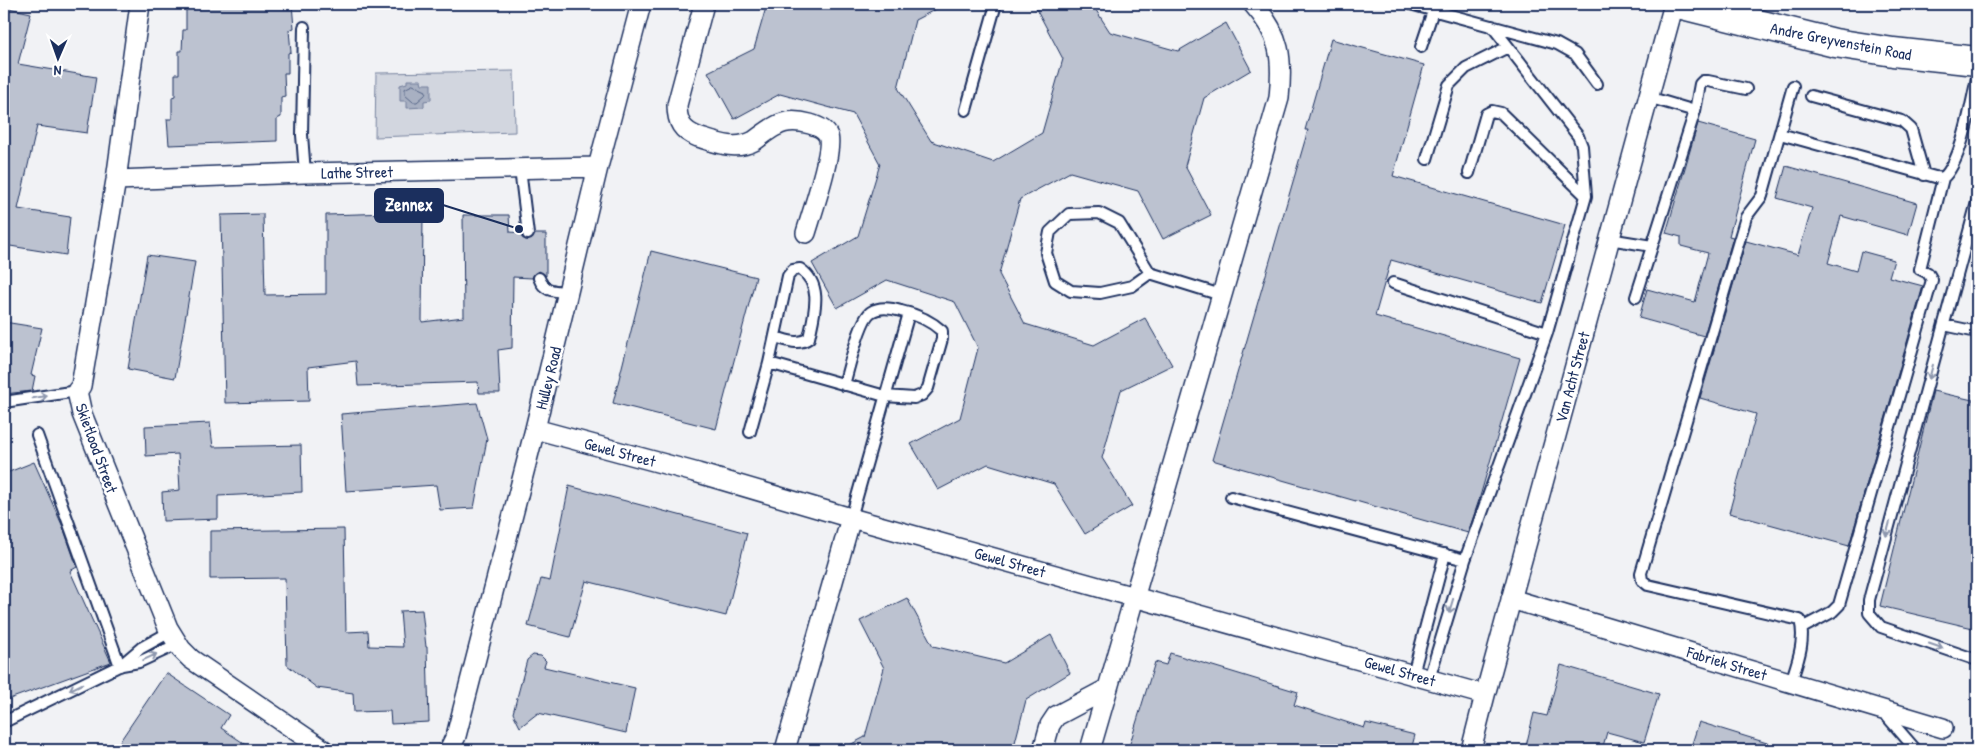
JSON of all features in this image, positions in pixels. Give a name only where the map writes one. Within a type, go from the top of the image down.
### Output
[{"type":"main road","name":"Andre Greyvenstein Road","points":[[1678,4],[1835,43],[1977,61]]},
{"type":"street","name":"Skietlood Street","points":[[140,4],[116,180],[81,386],[77,391],[86,426],[174,638],[191,659],[324,750]]},
{"type":"street","name":"Hulley Road","points":[[449,750],[456,736],[535,429],[598,168],[641,4]]},
{"type":"street","points":[[704,4],[677,105],[679,122],[684,129],[692,134],[724,146],[738,146],[752,142],[776,125],[789,122],[801,122],[825,131],[829,137],[828,156],[806,233]]},
{"type":"street","points":[[1090,750],[1279,98],[1282,68],[1276,38],[1262,13],[1254,4]]},
{"type":"street","name":"Van Acht Street","points":[[1471,750],[1674,4]]},
{"type":"street","name":"Lathe Street","points":[[116,180],[305,173],[598,168]]},
{"type":"street","name":"Gewel Street","points":[[535,429],[698,473],[851,518],[1485,695]]},
{"type":"street","points":[[785,750],[851,518]]},
{"type":"street","name":"Fabriek Street","points":[[1511,599],[1943,728]]},
{"type":"street","points":[[1043,750],[1050,725],[1056,716],[1107,689]]},
{"type":"lane","points":[[966,110],[996,4]]},
{"type":"lane","points":[[1410,4],[1434,7],[1557,44],[1574,54],[1597,84]]},
{"type":"lane","points":[[1421,47],[1434,7]]},
{"type":"lane","points":[[1421,677],[1547,333],[1586,196],[1582,146],[1578,136],[1492,26]]},
{"type":"lane","points":[[304,27],[302,135],[305,173]]},
{"type":"lane","points":[[1427,159],[1450,85],[1466,68],[1508,47]]},
{"type":"lane","points":[[1802,628],[1832,612],[1839,605],[1932,280],[1928,272],[1920,269],[1943,178],[1950,172],[1964,134],[1977,78]]},
{"type":"lane","points":[[1636,297],[1695,111],[1700,84],[1703,81],[1746,89]]},
{"type":"lane","points":[[1791,682],[1800,656],[1802,628],[1800,620],[1648,585],[1642,580],[1640,572],[1746,217],[1762,196],[1793,86]]},
{"type":"lane","points":[[1811,96],[1902,121],[1911,129],[1924,174]]},
{"type":"lane","points":[[1648,97],[1695,111]]},
{"type":"lane","points":[[1469,173],[1486,114],[1492,111],[1501,113],[1586,196]]},
{"type":"lane","points":[[1780,134],[1943,178]]},
{"type":"lane","points":[[520,170],[528,234]]},
{"type":"lane","points":[[1977,202],[1973,232],[1944,325],[1869,600],[1869,613],[1881,626],[1977,660]]},
{"type":"lane","points":[[1150,273],[1132,286],[1124,288],[1100,293],[1071,291],[1055,281],[1046,254],[1050,232],[1069,214],[1099,213],[1119,223],[1150,273],[1221,295]]},
{"type":"lane","points":[[1610,239],[1652,246]]},
{"type":"lane","points":[[750,432],[769,363],[788,276],[793,270],[800,269],[807,274],[817,296],[809,338],[803,342],[794,342],[775,336]]},
{"type":"lane","points":[[539,278],[542,285],[548,290],[568,292]]},
{"type":"lane","points":[[1393,283],[1547,333]]},
{"type":"lane","points":[[769,363],[844,385],[885,396],[905,399],[914,398],[922,395],[928,388],[942,339],[942,331],[936,325],[909,313],[890,308],[879,309],[869,313],[863,322],[844,385]]},
{"type":"lane","points":[[851,518],[909,313]]},
{"type":"lane","points":[[1944,325],[1977,332]]},
{"type":"lane","points":[[4,402],[77,391]]},
{"type":"lane","points":[[37,435],[120,665]]},
{"type":"lane","points":[[1230,497],[1465,560]]},
{"type":"lane","points":[[1421,677],[1445,554]]},
{"type":"lane","points":[[4,722],[120,665],[138,662],[174,638]]},
{"type":"lane","points":[[1880,709],[1916,750]]},
{"type":"shaded area","points":[[514,71],[515,132],[375,137],[376,73]]},
{"type":"water","points":[[407,80],[421,80],[422,84],[431,84],[431,100],[424,101],[424,107],[407,108],[407,101],[400,101],[400,85],[407,83]]},
{"type":"building","points":[[189,4],[292,4],[294,28],[289,30],[291,52],[288,53],[288,73],[284,73],[285,96],[281,97],[281,117],[277,119],[277,141],[169,145],[167,119],[172,119],[175,74],[179,74],[179,51],[182,51],[183,30],[186,30],[186,9]]},
{"type":"building","points":[[767,4],[946,4],[915,20],[898,88],[931,141],[993,162],[1042,133],[1063,59],[1036,8],[1045,4],[1092,4],[1110,32],[1178,51],[1226,23],[1251,70],[1204,98],[1185,166],[1211,215],[1163,239],[1138,191],[1070,172],[1020,199],[999,274],[1025,324],[1094,345],[1145,318],[1172,365],[1121,390],[1102,458],[1132,506],[1085,534],[1054,484],[988,464],[938,490],[911,444],[960,418],[978,348],[955,302],[887,280],[837,308],[812,263],[858,236],[880,164],[853,114],[780,94],[734,119],[708,72],[754,49]]},
{"type":"building","points":[[4,7],[31,13],[18,64],[96,77],[87,133],[37,126],[18,209],[70,217],[66,255],[4,245]]},
{"type":"building","points":[[1331,39],[1424,65],[1393,176],[1565,225],[1542,303],[1391,260],[1375,316],[1520,358],[1468,533],[1212,460],[1308,130],[1305,130]]},
{"type":"building","points":[[1698,123],[1755,139],[1729,236],[1733,237],[1704,336],[1639,318],[1647,289],[1695,302],[1708,253],[1681,246],[1681,237],[1666,233]]},
{"type":"building","points":[[1786,166],[1917,203],[1908,235],[1841,216],[1828,263],[1856,271],[1861,251],[1894,260],[1889,277],[1923,286],[1849,546],[1729,513],[1756,414],[1700,398],[1746,241],[1798,255],[1812,208],[1777,198]]},
{"type":"building","points":[[423,212],[422,322],[464,317],[463,215],[509,215],[510,232],[521,233],[522,238],[526,240],[532,239],[535,234],[546,234],[546,276],[539,271],[532,278],[513,277],[512,348],[498,350],[500,393],[479,393],[478,382],[358,386],[356,361],[308,367],[309,401],[225,403],[221,215],[263,214],[265,295],[326,294],[326,215]]},
{"type":"building","points":[[651,251],[756,277],[716,429],[613,403]]},
{"type":"building","points":[[147,255],[195,262],[175,378],[128,369]]},
{"type":"building","points":[[4,322],[42,328],[31,375],[35,376],[32,391],[4,394]]},
{"type":"building","points":[[1933,391],[1977,401],[1977,629],[1880,606]]},
{"type":"building","points":[[477,403],[487,439],[474,508],[440,510],[436,485],[346,491],[341,414]]},
{"type":"building","points":[[210,423],[213,447],[301,445],[302,492],[218,496],[218,519],[163,521],[162,492],[180,490],[178,454],[146,456],[145,426]]},
{"type":"building","points":[[34,462],[63,527],[77,567],[70,571],[111,662],[4,701],[4,474]]},
{"type":"building","points":[[569,486],[747,533],[726,616],[586,581],[570,637],[528,626],[541,579],[550,581]]},
{"type":"building","points":[[344,529],[346,632],[368,631],[369,646],[403,647],[400,611],[422,610],[427,647],[429,722],[391,724],[390,711],[354,712],[353,693],[317,688],[287,665],[285,578],[210,579],[210,531]]},
{"type":"building","points":[[907,598],[933,646],[1004,663],[1051,635],[1070,673],[1026,700],[1013,750],[840,750],[865,737],[884,668],[860,621]]},
{"type":"building","points":[[1170,653],[1298,692],[1294,705],[1364,728],[1366,723],[1415,735],[1411,750],[1128,750],[1155,662],[1166,665]]},
{"type":"building","points":[[533,655],[541,656],[546,661],[544,667],[635,688],[626,733],[538,713],[520,727],[513,713],[527,660]]},
{"type":"building","points":[[1561,665],[1659,694],[1644,742],[1607,732],[1602,750],[1525,750],[1534,713],[1547,716]]},
{"type":"building","points":[[166,673],[229,715],[221,728],[254,750],[114,750]]},
{"type":"building","points":[[1699,722],[1780,747],[1780,750],[1690,750]]},
{"type":"place","name":"Zennex","points":[[519,229]]}]
